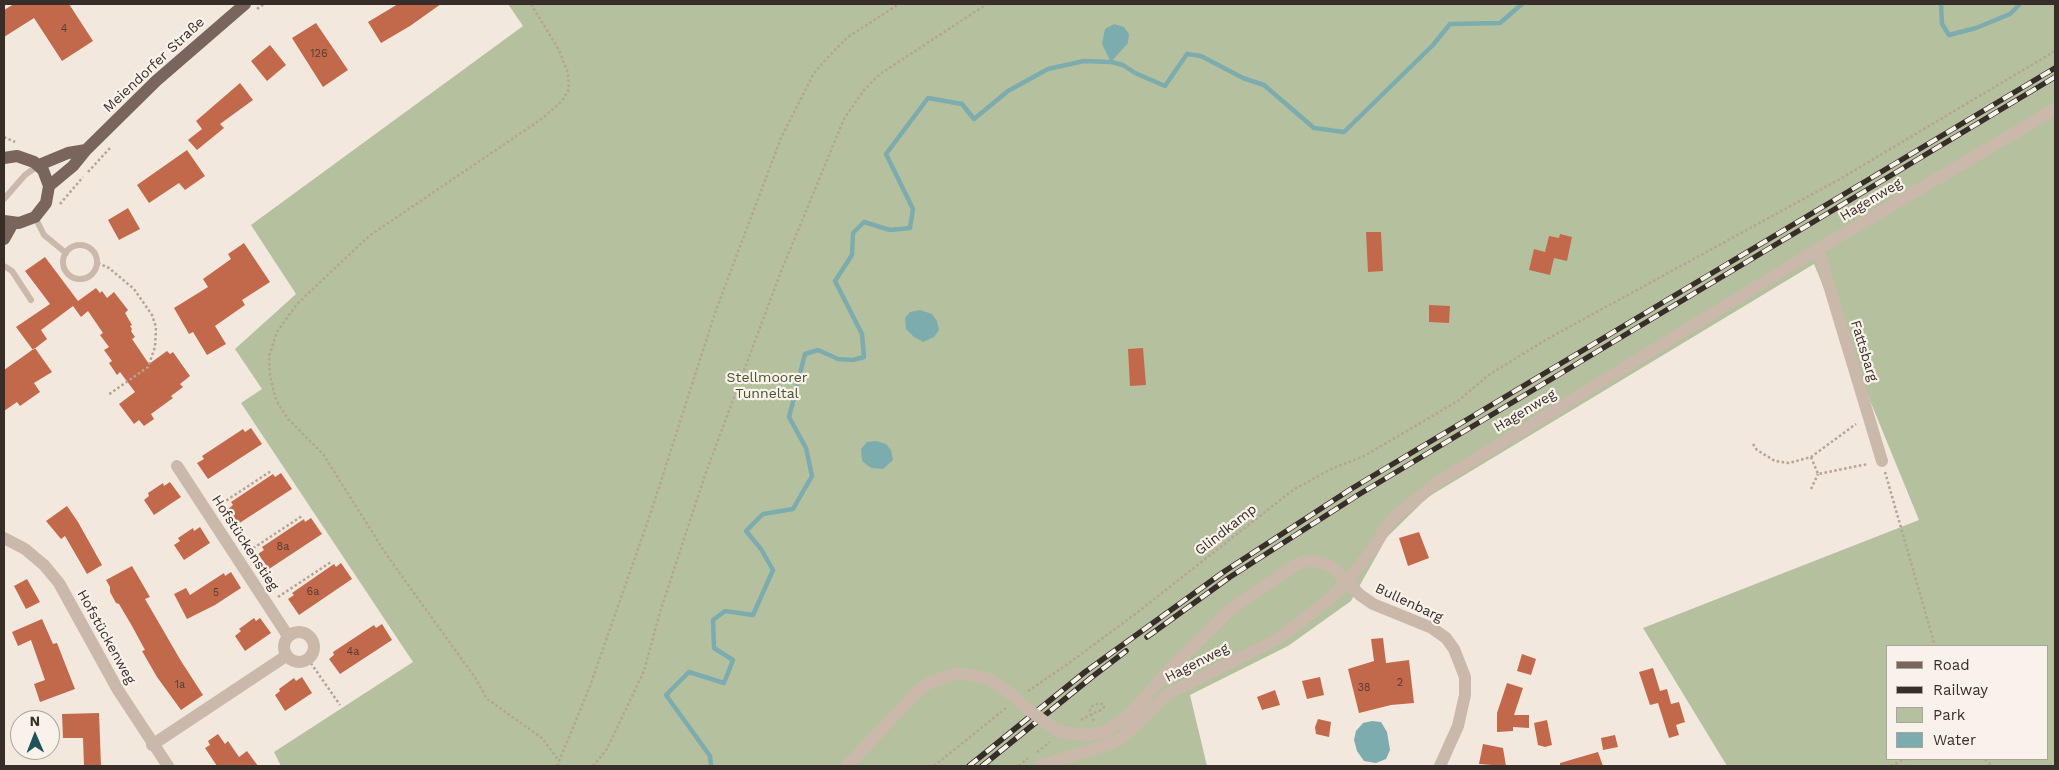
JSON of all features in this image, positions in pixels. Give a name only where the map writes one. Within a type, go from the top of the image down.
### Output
[{"type":"main road","name":"Meiendorfer Straße","points":[[49,186],[74,166],[86,150],[156,80],[245,4]]},
{"type":"main road","points":[[38,165],[68,154],[86,150]]},
{"type":"main road","points":[[4,158],[23,157],[38,165],[46,175],[49,186],[46,203],[35,217],[24,222],[8,222],[4,239]]},
{"type":"street","name":"Hagenweg","points":[[1040,766],[1112,743],[1123,737],[1168,694],[1276,640],[1334,595],[1367,557],[1390,523],[1418,496],[1438,482],[1818,249],[2055,109]]},
{"type":"street","name":"Fattsbarg","points":[[1818,249],[1882,461]]},
{"type":"street","name":"Hofstückenstieg","points":[[177,466],[288,636]]},
{"type":"street","name":"Hofstückenweg","points":[[4,538],[25,550],[44,565],[59,583],[118,690],[152,745],[168,766]]},
{"type":"street","name":"Bullenbarg","points":[[847,766],[921,688],[938,679],[956,674],[989,679],[1006,690],[1056,730],[1088,735],[1106,732],[1124,719],[1169,670],[1231,609],[1282,574],[1305,561],[1326,564],[1360,595],[1373,604],[1432,628],[1446,638],[1454,649],[1465,677],[1465,695],[1458,726],[1440,766]]},
{"type":"street","points":[[300,632],[309,636],[314,647],[308,659],[298,662],[286,656],[284,646],[288,636],[300,632]]},
{"type":"street","points":[[152,745],[286,656]]},
{"type":"lane","points":[[4,199],[38,165]]},
{"type":"lane","points":[[35,217],[44,234],[66,253]]},
{"type":"lane","points":[[78,245],[86,246],[92,250],[98,263],[92,275],[79,279],[67,273],[64,267],[66,253],[78,245]]},
{"type":"lane","points":[[4,266],[12,271],[31,300]]},
{"type":"path","points":[[531,4],[560,50],[568,73],[569,89],[562,101],[543,118],[369,236],[297,304],[277,332],[270,356],[270,376],[276,400],[288,419],[322,454],[386,554],[476,679],[486,699],[542,738],[559,761]]},
{"type":"path","points":[[557,766],[590,686],[641,540],[716,310],[781,138],[814,73],[830,54],[848,38],[899,4]]},
{"type":"path","points":[[593,766],[607,749],[644,671],[660,612],[705,476],[780,274],[844,119],[864,90],[880,74],[986,4]]},
{"type":"path","name":"Glindkamp","points":[[1028,691],[1134,615],[1294,490],[1331,469],[1364,456],[1424,422],[1459,400],[1490,374],[1549,338],[1840,179],[2055,51]]},
{"type":"path","points":[[98,263],[109,268],[134,289],[152,315],[156,327],[155,347],[148,367],[108,395]]},
{"type":"path","points":[[1753,444],[1757,450],[1780,463],[1789,463],[1811,457],[1851,427],[1869,419]]},
{"type":"path","points":[[1811,457],[1818,474],[1811,489]]},
{"type":"path","points":[[1818,474],[1882,461],[1935,645]]},
{"type":"path","points":[[208,513],[271,471]]},
{"type":"path","points":[[237,558],[302,516]]},
{"type":"path","points":[[267,605],[331,562]]},
{"type":"path","points":[[308,659],[340,705]]},
{"type":"path","points":[[934,766],[1013,703]]},
{"type":"path","points":[[1093,719],[1090,707],[1099,703],[1103,704],[1104,707],[1096,712]]},
{"type":"path","points":[[1891,766],[1903,760]]},
{"type":"green space","name":"Stellmoorer Tunneltal","points":[[508,4],[2055,4],[2055,766],[1727,766],[1643,628],[1919,520],[1814,264],[1428,497],[1387,537],[1351,601],[1288,646],[1190,695],[1207,766],[281,766],[274,752],[413,662],[241,403],[262,389],[235,349],[296,294],[251,225],[523,26]]},
{"type":"water","points":[[1114,24],[1124,27],[1129,34],[1128,43],[1111,62],[1102,44],[1105,29]]},
{"type":"water","points":[[920,310],[932,314],[937,321],[939,330],[934,337],[923,342],[906,329],[905,318],[910,312]]},
{"type":"water","points":[[876,441],[886,444],[891,450],[893,460],[883,469],[871,468],[862,461],[861,449],[867,442]]},
{"type":"water","points":[[1381,722],[1387,732],[1390,750],[1386,759],[1376,763],[1364,761],[1357,751],[1354,740],[1356,731],[1363,723]]},
{"type":"building","points":[[14,4],[69,4],[93,41],[62,61],[34,18],[4,37],[4,10]]},
{"type":"building","points":[[398,4],[441,4],[410,26],[381,43],[368,22]]},
{"type":"building","points":[[316,23],[348,70],[323,87],[292,38]]},
{"type":"building","points":[[270,45],[286,65],[267,81],[251,61]]},
{"type":"building","points":[[240,83],[253,100],[220,124],[224,128],[197,150],[188,140],[202,129],[196,121]]},
{"type":"building","points":[[187,150],[205,176],[185,190],[179,183],[149,203],[137,185]]},
{"type":"building","points":[[128,208],[140,229],[119,240],[108,220]]},
{"type":"building","points":[[1366,232],[1381,232],[1383,271],[1368,272]]},
{"type":"building","points":[[1560,234],[1572,237],[1567,261],[1554,258],[1550,275],[1529,270],[1534,249],[1545,252],[1549,236],[1559,238]]},
{"type":"building","points":[[244,243],[270,282],[242,300],[245,305],[215,326],[226,344],[207,355],[193,332],[189,334],[174,308],[208,287],[203,279],[231,259],[228,254]]},
{"type":"building","points":[[45,257],[78,301],[96,288],[100,293],[102,291],[107,298],[114,292],[128,310],[125,313],[132,325],[130,326],[131,331],[135,337],[132,339],[149,364],[167,351],[170,354],[173,352],[190,376],[180,384],[183,387],[171,396],[173,398],[151,414],[154,419],[144,426],[139,420],[134,424],[119,404],[135,392],[120,372],[117,375],[109,363],[112,361],[104,350],[109,347],[100,335],[103,333],[88,311],[81,317],[73,306],[41,330],[47,339],[33,350],[16,327],[50,304],[25,271]]},
{"type":"building","points":[[1429,305],[1450,306],[1449,323],[1429,322]]},
{"type":"building","points":[[35,348],[52,372],[34,383],[40,392],[20,406],[17,402],[4,411],[4,370]]},
{"type":"building","points":[[1143,348],[1146,385],[1130,386],[1128,349]]},
{"type":"building","points":[[251,428],[262,444],[208,479],[197,463],[204,459],[202,456],[243,429],[245,432]]},
{"type":"building","points":[[281,473],[292,489],[238,524],[228,509],[233,505],[231,502],[273,474],[275,477]]},
{"type":"building","points":[[170,482],[181,497],[154,515],[144,500],[149,496],[148,493],[163,483],[164,486]]},
{"type":"building","points":[[67,506],[102,565],[87,574],[65,536],[61,539],[46,521]]},
{"type":"building","points":[[311,518],[322,534],[269,569],[258,554],[264,550],[262,547],[304,519],[305,522]]},
{"type":"building","points":[[200,527],[210,543],[184,560],[174,545],[180,541],[178,538],[193,528],[194,531]]},
{"type":"building","points":[[1419,532],[1429,558],[1408,566],[1399,538]]},
{"type":"building","points":[[341,563],[352,579],[299,615],[288,599],[294,595],[292,593],[334,564],[336,567]]},
{"type":"building","points":[[132,566],[150,597],[145,599],[203,695],[181,710],[157,677],[142,651],[145,650],[132,626],[110,592],[110,587],[106,580]]},
{"type":"building","points":[[231,572],[241,588],[215,605],[187,619],[174,594],[186,588],[190,595],[224,573],[225,576]]},
{"type":"building","points":[[27,579],[40,602],[26,609],[14,586]]},
{"type":"building","points":[[254,618],[256,621],[260,618],[271,633],[245,651],[235,636],[241,631],[239,629]]},
{"type":"building","points":[[42,619],[53,644],[57,643],[75,689],[40,702],[34,684],[45,680],[31,640],[18,646],[12,632]]},
{"type":"building","points":[[382,624],[392,640],[340,674],[329,659],[334,655],[333,652],[374,625],[376,628]]},
{"type":"building","points":[[1383,638],[1386,663],[1409,660],[1414,703],[1391,705],[1359,713],[1348,669],[1374,661],[1371,639]]},
{"type":"building","points":[[1522,654],[1536,659],[1531,675],[1517,671]]},
{"type":"building","points":[[1653,668],[1660,691],[1667,689],[1671,704],[1679,702],[1685,722],[1676,725],[1679,735],[1669,738],[1658,703],[1650,705],[1639,672]]},
{"type":"building","points":[[302,677],[312,693],[285,711],[275,695],[280,691],[279,689],[294,678],[296,681]]},
{"type":"building","points":[[1320,677],[1324,695],[1307,699],[1302,681]]},
{"type":"building","points":[[1507,683],[1523,688],[1514,715],[1529,715],[1529,728],[1513,727],[1513,731],[1497,732],[1497,713]]},
{"type":"building","points":[[1275,690],[1280,705],[1262,710],[1257,697]]},
{"type":"building","points":[[99,713],[101,766],[84,766],[83,738],[63,738],[62,714]]},
{"type":"building","points":[[1318,719],[1331,722],[1329,737],[1316,734],[1315,727]]},
{"type":"building","points":[[1547,720],[1552,745],[1545,747],[1538,745],[1534,723]]},
{"type":"building","points":[[218,734],[225,744],[228,741],[239,757],[247,751],[258,766],[217,766],[205,748],[210,745],[208,741]]},
{"type":"building","points":[[1615,735],[1618,747],[1603,750],[1601,738]]},
{"type":"building","points":[[1483,744],[1503,748],[1506,766],[1479,764]]},
{"type":"building","points":[[1598,752],[1603,766],[1560,766],[1560,763]]},
{"type":"waterway","points":[[711,766],[710,756],[666,695],[689,672],[724,683],[733,660],[714,648],[713,620],[725,611],[753,615],[773,570],[761,549],[746,531],[763,514],[793,509],[812,476],[806,448],[789,417],[805,354],[818,350],[838,359],[853,360],[864,357],[862,334],[835,281],[852,255],[853,233],[864,222],[890,230],[910,228],[913,209],[886,154],[928,98],[962,104],[974,119],[1008,91],[1048,69],[1084,61],[1111,62],[1123,65],[1135,73],[1165,86],[1187,54],[1201,56],[1243,78],[1264,85],[1314,128],[1344,132],[1433,45],[1450,24],[1500,23],[1522,4]]},
{"type":"waterway","points":[[1941,4],[1942,24],[1949,35],[1976,28],[2010,14],[2020,4]]},
{"type":"railway","points":[[969,766],[1085,672],[1225,571],[1351,489],[2055,68]]},
{"type":"railway","points":[[1147,637],[1230,577],[1358,495],[2055,77]]},
{"type":"railway","points":[[982,766],[1126,651]]}]
